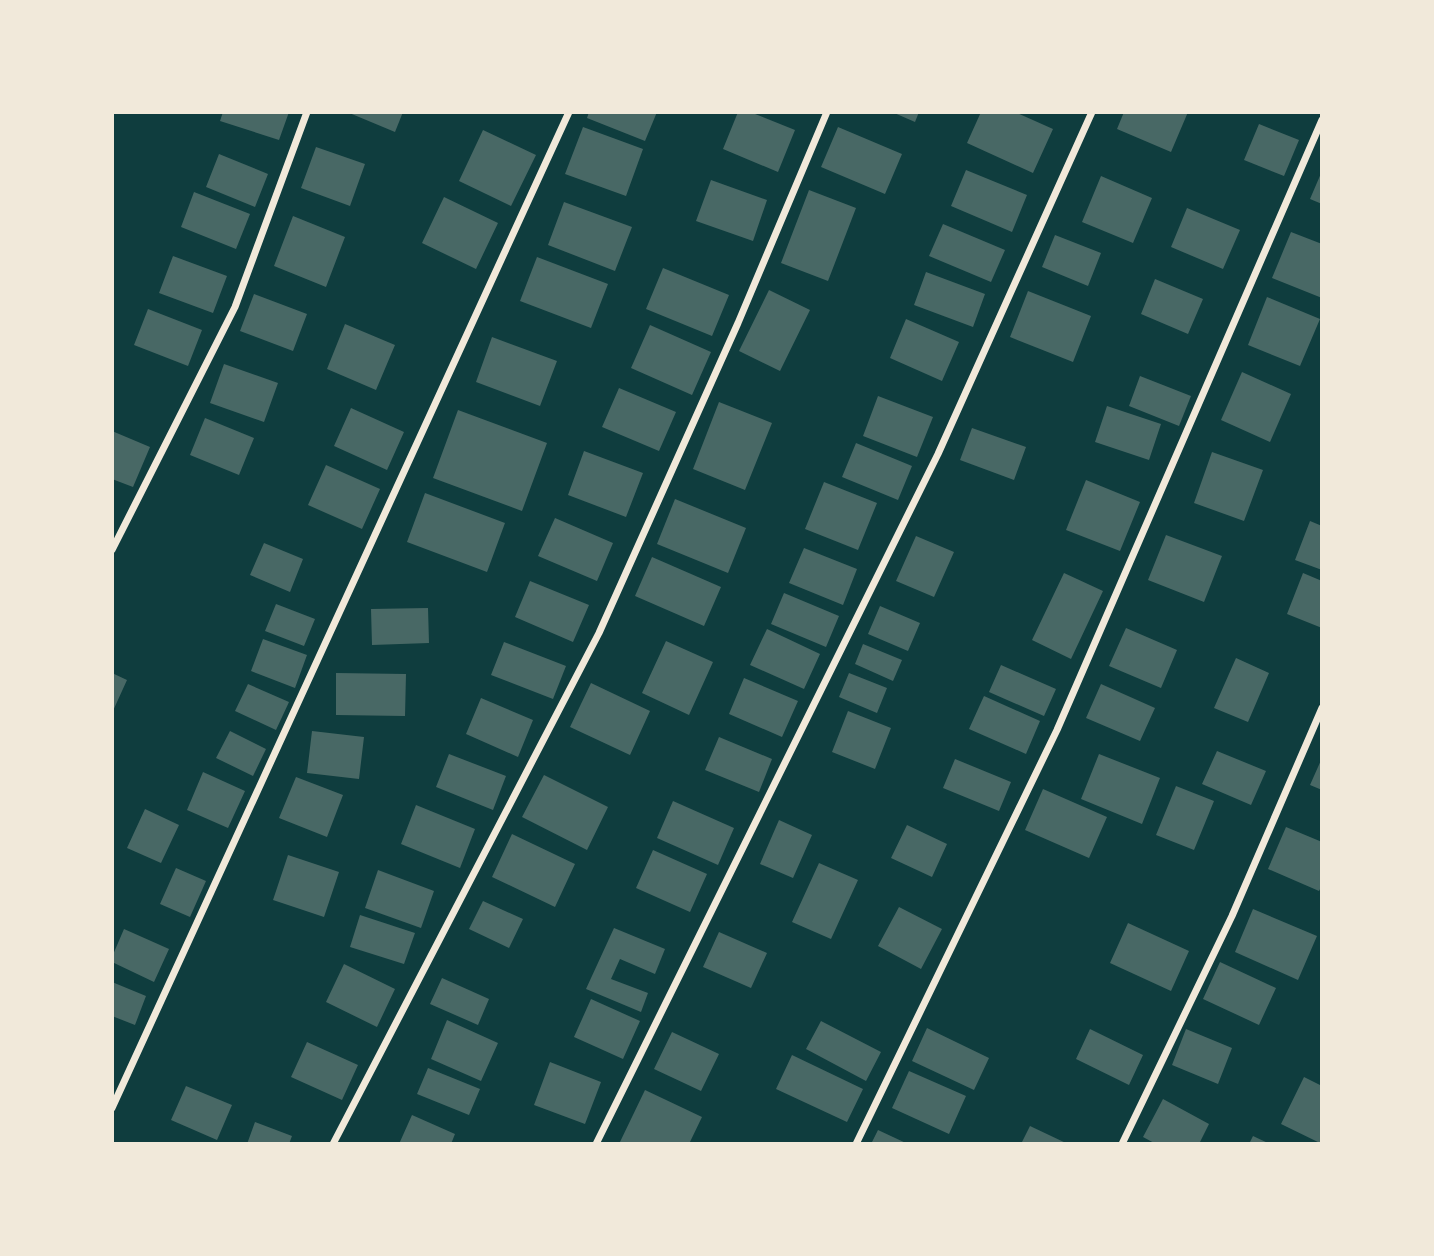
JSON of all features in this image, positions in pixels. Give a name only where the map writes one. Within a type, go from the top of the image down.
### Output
[{"type":"street","points":[[112,550],[235,307],[307,112]]},
{"type":"street","points":[[112,1108],[569,112]]},
{"type":"street","points":[[333,1144],[598,633],[738,323],[827,112]]},
{"type":"street","points":[[596,1144],[938,454],[1092,112]]},
{"type":"street","points":[[856,1144],[1057,730],[1322,120]]},
{"type":"street","points":[[1122,1144],[1232,916],[1322,708]]},
{"type":"building","points":[[223,112],[289,112],[279,140],[220,121]]},
{"type":"building","points":[[347,112],[403,112],[395,132]]},
{"type":"building","points":[[589,112],[657,112],[645,141],[587,118]]},
{"type":"building","points":[[738,112],[750,112],[795,130],[778,172],[723,149]]},
{"type":"building","points":[[892,112],[919,112],[915,122]]},
{"type":"building","points":[[981,112],[1015,112],[1053,129],[1033,173],[967,143]]},
{"type":"building","points":[[1124,112],[1188,112],[1171,152],[1117,129]]},
{"type":"building","points":[[1259,124],[1299,140],[1284,176],[1244,160]]},
{"type":"building","points":[[583,127],[643,149],[626,196],[565,174]]},
{"type":"building","points":[[838,127],[902,154],[885,194],[821,167]]},
{"type":"building","points":[[483,130],[536,155],[511,206],[459,181]]},
{"type":"building","points":[[316,147],[365,164],[350,206],[301,188]]},
{"type":"building","points":[[219,154],[268,174],[255,207],[206,187]]},
{"type":"building","points":[[966,170],[1027,195],[1012,232],[951,206]]},
{"type":"building","points":[[1322,171],[1322,204],[1310,199]]},
{"type":"building","points":[[1101,176],[1152,198],[1133,243],[1082,222]]},
{"type":"building","points":[[711,180],[767,200],[753,241],[696,221]]},
{"type":"building","points":[[809,190],[856,208],[828,281],[781,263]]},
{"type":"building","points":[[194,192],[250,214],[236,249],[181,227]]},
{"type":"building","points":[[444,197],[498,223],[476,269],[422,243]]},
{"type":"building","points":[[564,202],[632,227],[615,271],[548,245]]},
{"type":"building","points":[[1187,208],[1240,230],[1223,269],[1171,247]]},
{"type":"building","points":[[293,216],[345,237],[326,287],[274,266]]},
{"type":"building","points":[[943,224],[1005,250],[991,282],[929,256]]},
{"type":"building","points":[[1291,232],[1322,244],[1322,298],[1272,278]]},
{"type":"building","points":[[1055,235],[1101,253],[1088,286],[1042,267]]},
{"type":"building","points":[[173,256],[227,276],[213,313],[159,293]]},
{"type":"building","points":[[537,257],[608,284],[591,328],[520,301]]},
{"type":"building","points":[[663,268],[729,295],[712,336],[646,309]]},
{"type":"building","points":[[926,272],[985,294],[973,327],[914,305]]},
{"type":"building","points":[[1155,279],[1203,299],[1188,334],[1141,314]]},
{"type":"building","points":[[769,290],[810,310],[780,371],[739,351]]},
{"type":"building","points":[[1028,291],[1091,316],[1073,362],[1010,337]]},
{"type":"building","points":[[254,294],[307,314],[293,351],[240,331]]},
{"type":"building","points":[[1267,297],[1320,319],[1300,366],[1248,345]]},
{"type":"building","points":[[148,309],[202,330],[188,366],[134,345]]},
{"type":"building","points":[[906,319],[959,342],[942,381],[890,358]]},
{"type":"building","points":[[345,324],[395,345],[376,390],[327,369]]},
{"type":"building","points":[[650,325],[711,352],[692,395],[631,368]]},
{"type":"building","points":[[492,337],[557,361],[540,406],[476,382]]},
{"type":"building","points":[[224,364],[278,383],[264,422],[210,403]]},
{"type":"building","points":[[1242,372],[1291,394],[1270,442],[1221,420]]},
{"type":"building","points":[[1140,376],[1191,396],[1179,426],[1129,406]]},
{"type":"building","points":[[619,388],[676,412],[659,451],[602,427]]},
{"type":"building","points":[[878,396],[933,417],[917,457],[863,436]]},
{"type":"building","points":[[719,402],[772,423],[745,490],[693,469]]},
{"type":"building","points":[[1107,406],[1161,424],[1149,460],[1095,442]]},
{"type":"building","points":[[351,408],[404,432],[387,470],[334,446]]},
{"type":"building","points":[[458,410],[547,443],[522,511],[433,478]]},
{"type":"building","points":[[205,418],[254,438],[239,475],[190,455]]},
{"type":"building","points":[[972,428],[1026,447],[1014,480],[960,460]]},
{"type":"building","points":[[112,431],[150,447],[133,487],[112,479]]},
{"type":"building","points":[[856,443],[912,466],[898,500],[842,477]]},
{"type":"building","points":[[584,451],[643,473],[626,517],[568,495]]},
{"type":"building","points":[[1212,452],[1263,470],[1244,521],[1194,503]]},
{"type":"building","points":[[326,465],[380,489],[362,529],[308,505]]},
{"type":"building","points":[[1086,480],[1140,502],[1120,551],[1066,530]]},
{"type":"building","points":[[824,482],[877,503],[858,550],[805,529]]},
{"type":"building","points":[[425,493],[505,523],[487,572],[407,542]]},
{"type":"building","points":[[675,499],[746,528],[728,573],[657,544]]},
{"type":"building","points":[[555,518],[613,543],[597,581],[538,556]]},
{"type":"building","points":[[1310,521],[1322,526],[1322,570],[1295,560]]},
{"type":"building","points":[[1166,535],[1222,556],[1204,602],[1148,580]]},
{"type":"building","points":[[916,536],[954,552],[934,597],[896,581]]},
{"type":"building","points":[[264,543],[303,559],[290,592],[250,575]]},
{"type":"building","points":[[804,548],[857,569],[843,605],[789,583]]},
{"type":"building","points":[[652,557],[721,587],[704,626],[635,596]]},
{"type":"building","points":[[1064,573],[1103,591],[1071,659],[1032,640]]},
{"type":"building","points":[[1303,573],[1322,581],[1322,628],[1287,614]]},
{"type":"building","points":[[530,581],[589,605],[573,642],[515,617]]},
{"type":"building","points":[[784,593],[839,616],[826,647],[771,624]]},
{"type":"building","points":[[276,604],[315,619],[304,646],[265,631]]},
{"type":"building","points":[[880,606],[920,623],[908,651],[868,634]]},
{"type":"building","points":[[428,608],[429,643],[372,645],[371,609]]},
{"type":"building","points":[[1126,628],[1177,650],[1161,688],[1109,666]]},
{"type":"building","points":[[767,629],[820,654],[804,689],[750,665]]},
{"type":"building","points":[[263,639],[307,655],[295,688],[251,671]]},
{"type":"building","points":[[666,641],[713,662],[689,715],[642,693]]},
{"type":"building","points":[[504,642],[566,666],[553,699],[491,675]]},
{"type":"building","points":[[863,644],[902,660],[893,681],[855,664]]},
{"type":"building","points":[[1236,658],[1269,673],[1248,722],[1214,708]]},
{"type":"building","points":[[1001,665],[1056,689],[1044,716],[989,692]]},
{"type":"building","points":[[112,673],[127,680],[112,713]]},
{"type":"building","points":[[336,673],[406,674],[405,716],[336,715]]},
{"type":"building","points":[[849,673],[887,688],[877,713],[839,697]]},
{"type":"building","points":[[744,678],[798,701],[782,737],[729,714]]},
{"type":"building","points":[[591,683],[650,711],[630,755],[570,727]]},
{"type":"building","points":[[248,684],[289,702],[276,730],[235,711]]},
{"type":"building","points":[[1101,684],[1155,708],[1140,741],[1086,718]]},
{"type":"building","points":[[984,696],[1040,721],[1026,754],[969,729]]},
{"type":"building","points":[[481,698],[533,720],[518,757],[466,734]]},
{"type":"building","points":[[848,711],[891,728],[875,769],[832,752]]},
{"type":"building","points":[[230,731],[266,749],[253,776],[216,758]]},
{"type":"building","points":[[312,731],[364,737],[359,779],[307,773]]},
{"type":"building","points":[[719,737],[772,759],[759,792],[705,770]]},
{"type":"building","points":[[1217,751],[1266,771],[1251,805],[1202,784]]},
{"type":"building","points":[[449,754],[506,776],[493,810],[436,787]]},
{"type":"building","points":[[1099,754],[1160,778],[1142,824],[1081,799]]},
{"type":"building","points":[[1322,758],[1322,790],[1310,785]]},
{"type":"building","points":[[955,759],[1011,782],[999,811],[943,788]]},
{"type":"building","points":[[203,772],[245,791],[228,828],[187,810]]},
{"type":"building","points":[[544,775],[608,807],[587,850],[522,817]]},
{"type":"building","points":[[296,777],[343,795],[327,837],[279,818]]},
{"type":"building","points":[[1176,786],[1214,801],[1194,850],[1156,835]]},
{"type":"building","points":[[1043,789],[1107,817],[1089,858],[1025,830]]},
{"type":"building","points":[[673,801],[734,828],[718,865],[657,838]]},
{"type":"building","points":[[416,805],[475,829],[460,868],[401,844]]},
{"type":"building","points":[[145,809],[179,825],[161,863],[127,848]]},
{"type":"building","points":[[779,820],[812,835],[793,878],[760,864]]},
{"type":"building","points":[[907,825],[947,844],[932,877],[891,858]]},
{"type":"building","points":[[1286,827],[1322,842],[1322,885],[1319,891],[1268,869]]},
{"type":"building","points":[[512,834],[575,864],[555,907],[492,877]]},
{"type":"building","points":[[653,850],[707,874],[690,912],[636,888]]},
{"type":"building","points":[[288,855],[339,872],[324,917],[273,900]]},
{"type":"building","points":[[819,863],[858,880],[831,939],[792,922]]},
{"type":"building","points":[[176,868],[206,881],[190,917],[160,904]]},
{"type":"building","points":[[378,870],[434,891],[421,928],[365,908]]},
{"type":"building","points":[[483,901],[523,919],[509,948],[469,929]]},
{"type":"building","points":[[899,907],[942,929],[921,969],[878,946]]},
{"type":"building","points":[[1253,909],[1317,936],[1298,980],[1235,952]]},
{"type":"building","points":[[360,915],[415,933],[404,964],[350,947]]},
{"type":"building","points":[[1128,923],[1189,951],[1171,991],[1110,963]]},
{"type":"building","points":[[614,928],[665,949],[655,974],[620,959],[611,979],[648,993],[641,1012],[586,989]]},
{"type":"building","points":[[124,929],[169,949],[154,982],[112,962]]},
{"type":"building","points":[[719,932],[767,953],[751,988],[703,967]]},
{"type":"building","points":[[1220,962],[1276,988],[1259,1025],[1203,999]]},
{"type":"building","points":[[344,964],[395,989],[377,1027],[326,1002]]},
{"type":"building","points":[[442,978],[489,999],[478,1025],[430,1004]]},
{"type":"building","points":[[112,982],[146,996],[135,1025],[112,1016]]},
{"type":"building","points":[[591,999],[640,1021],[623,1059],[574,1037]]},
{"type":"building","points":[[447,1020],[498,1043],[481,1081],[431,1059]]},
{"type":"building","points":[[821,1021],[881,1052],[866,1081],[806,1049]]},
{"type":"building","points":[[927,1028],[989,1058],[974,1090],[912,1061]]},
{"type":"building","points":[[1090,1029],[1143,1055],[1129,1085],[1076,1059]]},
{"type":"building","points":[[1186,1029],[1232,1048],[1218,1084],[1172,1065]]},
{"type":"building","points":[[672,1032],[719,1054],[701,1091],[654,1069]]},
{"type":"building","points":[[307,1042],[358,1065],[342,1100],[291,1077]]},
{"type":"building","points":[[792,1055],[863,1089],[847,1122],[776,1089]]},
{"type":"building","points":[[550,1062],[601,1082],[585,1124],[534,1105]]},
{"type":"building","points":[[428,1068],[480,1089],[469,1115],[417,1094]]},
{"type":"building","points":[[909,1071],[966,1096],[949,1134],[892,1108]]},
{"type":"building","points":[[1304,1077],[1322,1086],[1322,1144],[1281,1124]]},
{"type":"building","points":[[186,1086],[232,1105],[217,1140],[171,1120]]},
{"type":"building","points":[[645,1090],[702,1117],[689,1144],[619,1144]]},
{"type":"building","points":[[1163,1099],[1209,1124],[1199,1144],[1156,1144],[1143,1137]]},
{"type":"building","points":[[412,1115],[455,1134],[451,1144],[399,1144]]},
{"type":"building","points":[[255,1122],[292,1136],[289,1144],[247,1144]]},
{"type":"building","points":[[1030,1126],[1068,1144],[1021,1144]]},
{"type":"building","points":[[878,1130],[908,1144],[871,1144]]},
{"type":"building","points":[[1253,1136],[1270,1144],[1249,1144]]}]
